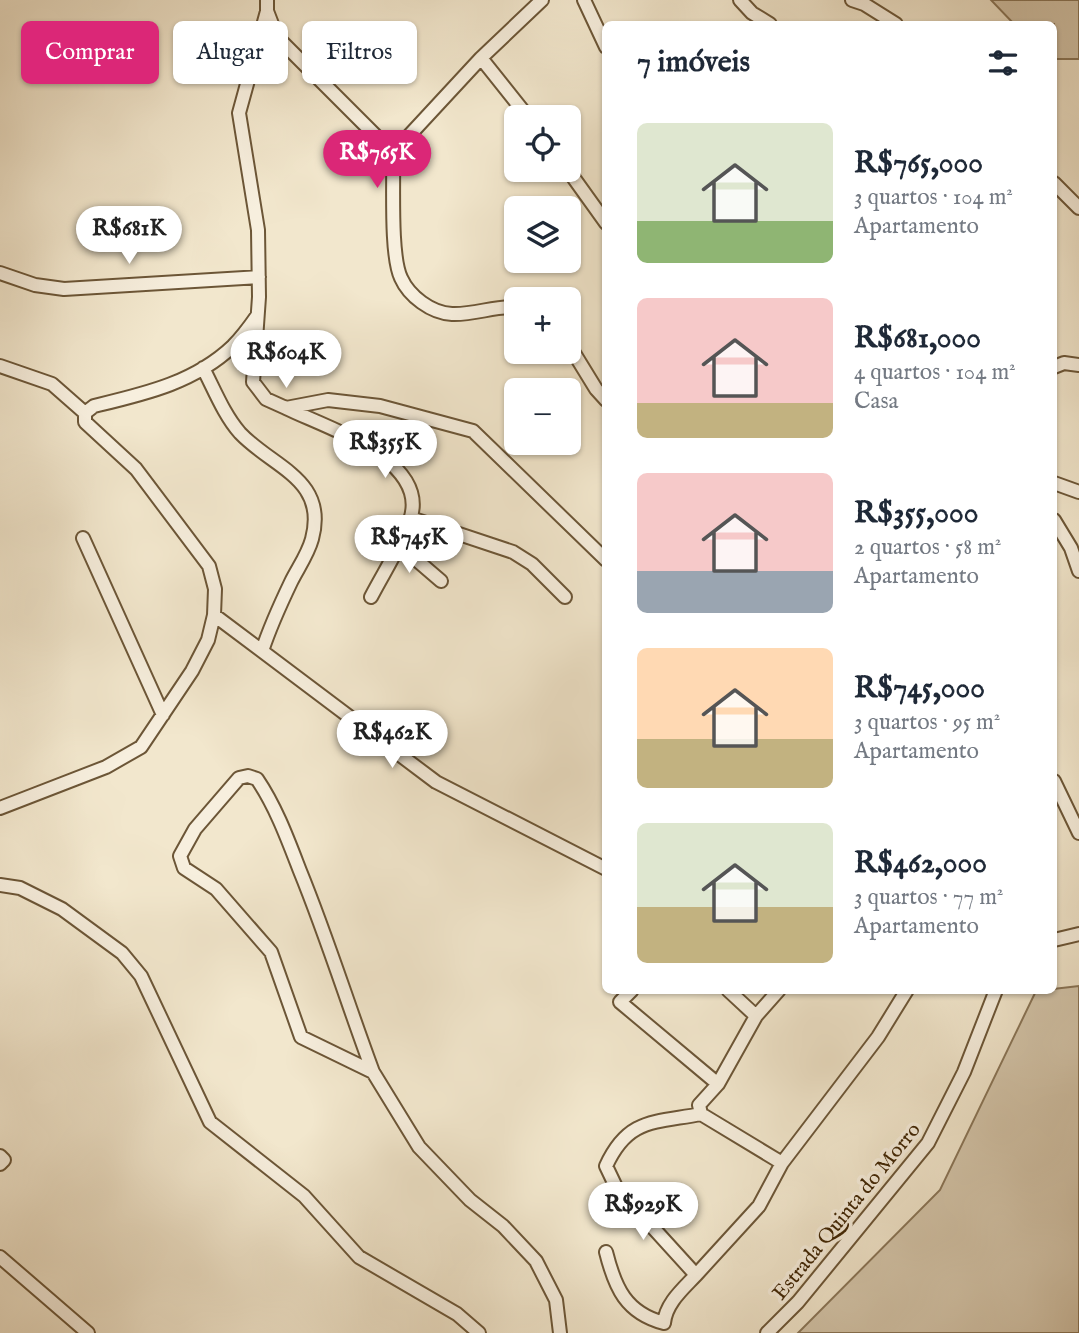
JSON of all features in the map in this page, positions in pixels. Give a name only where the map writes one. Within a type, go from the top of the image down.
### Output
[{"type":"street","points":[[393,153],[481,58],[542,0]]},
{"type":"street","points":[[584,0],[602,38]]},
{"type":"street","points":[[740,0],[752,13],[765,21]]},
{"type":"street","points":[[852,0],[864,4],[890,21]]},
{"type":"street","points":[[267,5],[277,37],[393,153],[397,266],[408,290],[432,309],[452,314],[504,306]]},
{"type":"street","points":[[267,5],[239,113],[258,230],[258,316],[253,382],[266,399],[378,452],[397,468],[412,490],[411,518],[371,597]]},
{"type":"street","points":[[481,58],[518,105]]},
{"type":"street","points":[[577,182],[602,217]]},
{"type":"street","points":[[1057,186],[1079,208]]},
{"type":"street","points":[[0,273],[35,285],[64,289],[259,276]]},
{"type":"street","points":[[85,413],[94,407],[166,389],[203,368],[233,346],[258,316]]},
{"type":"street","points":[[1057,366],[1064,363],[1079,365]]},
{"type":"street","points":[[581,364],[602,396]]},
{"type":"street","points":[[0,366],[52,384],[85,413],[85,422],[136,469],[209,566],[215,589],[214,615],[208,640],[192,671],[141,747],[106,767],[0,808]]},
{"type":"street","points":[[203,368],[226,413],[241,433],[283,465],[307,489],[316,514],[311,541],[274,616],[262,651]]},
{"type":"street","points":[[285,408],[328,400],[380,406],[473,431],[602,556]]},
{"type":"street","points":[[1057,484],[1079,492]]},
{"type":"street","points":[[411,518],[513,552],[532,564],[565,597]]},
{"type":"street","points":[[1057,525],[1071,548],[1079,570]]},
{"type":"street","points":[[83,538],[163,715]]},
{"type":"street","points":[[398,544],[441,581]]},
{"type":"street","points":[[214,615],[436,782],[602,867]]},
{"type":"street","points":[[373,1072],[300,1037],[271,951],[216,889],[184,868],[180,856],[195,829],[239,778],[248,776],[257,779],[281,825],[324,932],[373,1072],[419,1147],[470,1200],[503,1226],[536,1261],[556,1300],[560,1333]]},
{"type":"street","points":[[1057,787],[1079,833]]},
{"type":"street","points":[[0,885],[20,888],[62,909],[122,953],[141,976],[210,1122],[304,1196],[359,1257],[457,1314],[479,1333]]},
{"type":"street","points":[[1057,939],[1079,934]]},
{"type":"street","points":[[628,994],[620,1002],[718,1084]]},
{"type":"street","points":[[732,994],[756,1016]]},
{"type":"street","points":[[701,1114],[699,1105],[718,1084],[756,1016],[775,994]]},
{"type":"street","points":[[606,1252],[612,1277],[630,1305],[645,1318],[665,1328],[665,1315],[674,1299],[759,1206],[782,1163],[878,1037],[905,994]]},
{"type":"street","name":"Estrada Quinta do Morro","points":[[766,1333],[798,1302],[929,1143],[964,1072],[994,994]]},
{"type":"street","points":[[696,1275],[616,1186],[606,1166],[616,1144],[637,1126],[701,1114],[782,1163]]},
{"type":"street","points":[[0,1156],[4,1160],[0,1164]]},
{"type":"street","points":[[0,1257],[88,1333]]},
{"type":"shaded area","points":[[991,0],[1079,0],[1079,59],[1057,59],[1057,21],[1011,21]]},
{"type":"shaded area","points":[[1079,986],[1079,1333],[798,1333],[940,1190],[1035,994],[1057,994],[1057,989]]}]
